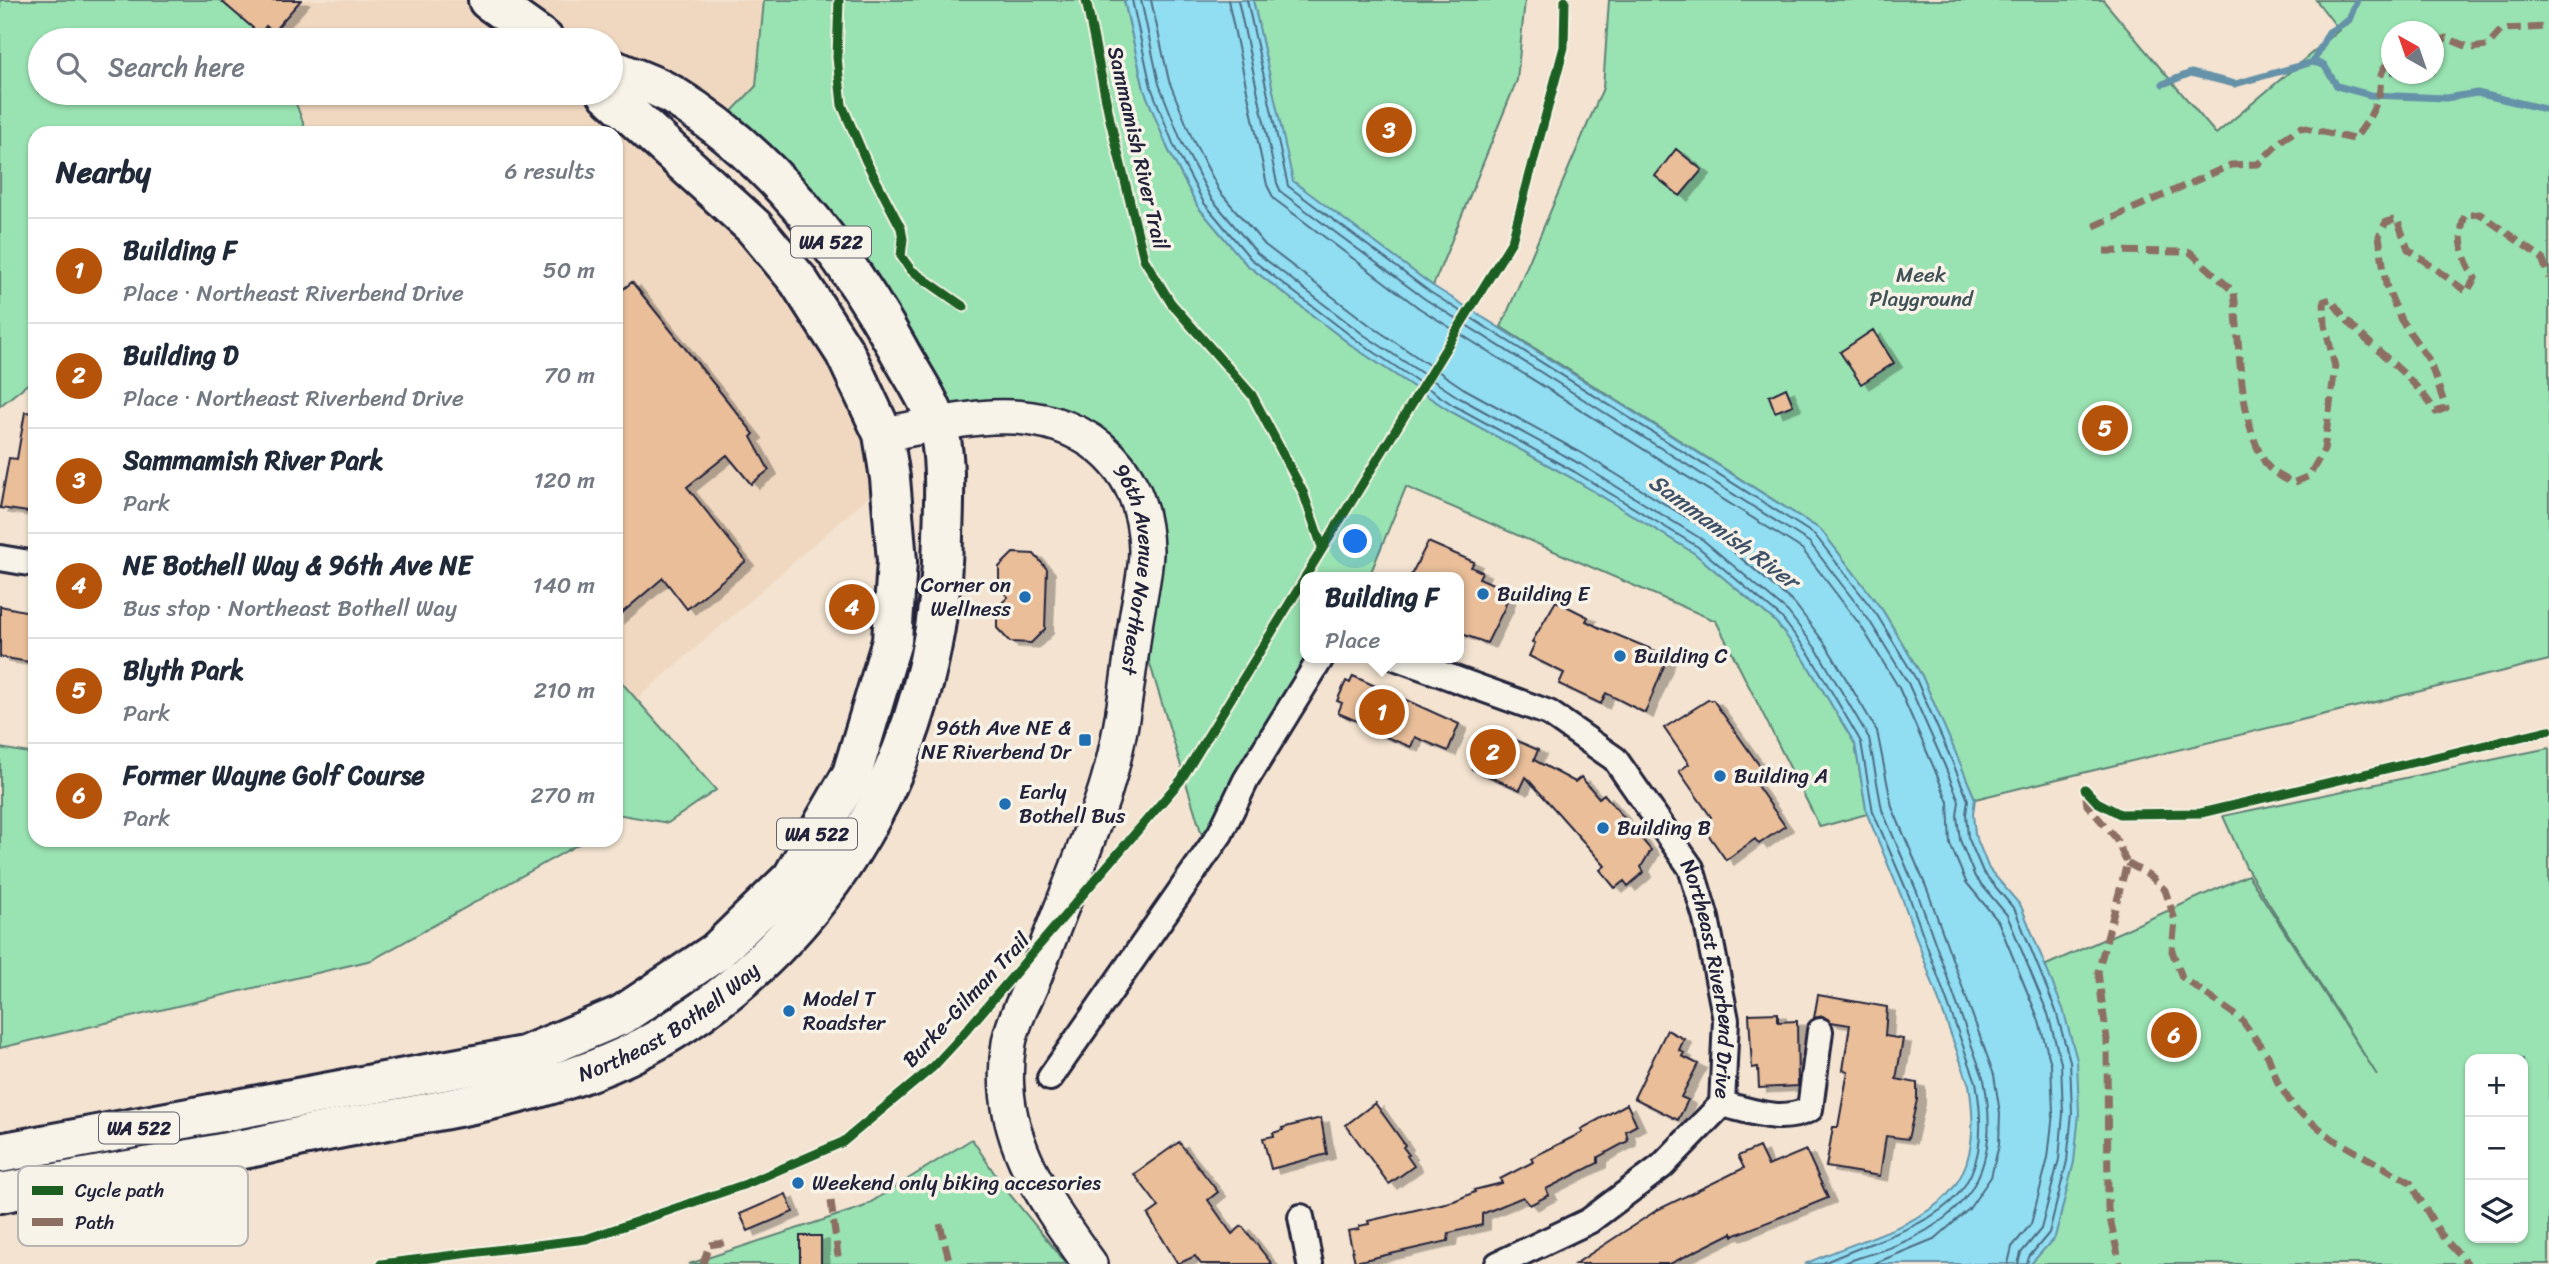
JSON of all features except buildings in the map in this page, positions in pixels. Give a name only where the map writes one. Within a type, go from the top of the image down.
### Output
[{"type":"main road","points":[[488,0],[527,28]]},
{"type":"main road","name":"WA 522","points":[[623,74],[666,92],[718,126],[822,231],[880,316],[920,386],[938,425]]},
{"type":"main road","name":"WA 522","points":[[620,105],[754,227],[798,280],[845,353],[883,434]]},
{"type":"main road","name":"96th Avenue Northeast","points":[[883,434],[992,417],[1033,419],[1075,432],[1109,453],[1137,494],[1146,551],[1117,741],[1103,798],[1009,1042],[1008,1091],[1013,1125],[1024,1163],[1044,1199],[1090,1264]]},
{"type":"main road","name":"Northeast Bothell Way","points":[[146,1166],[243,1149],[525,1091],[636,1051],[673,1031],[761,961],[802,919],[846,860],[896,768],[919,706],[934,642],[943,564],[944,496],[938,425]]},
{"type":"main road","name":"Northeast Bothell Way","points":[[0,1153],[524,1056],[633,1008],[716,952],[792,878],[852,774],[892,641],[897,562],[883,434]]},
{"type":"main road","points":[[78,1166],[191,1142],[197,1134],[194,1117]]},
{"type":"main road","name":"Northeast Bothell Way","points":[[0,1193],[18,1189]]},
{"type":"street","points":[[0,558],[28,563]]},
{"type":"street","points":[[1050,1078],[1220,834],[1246,780],[1318,663]]},
{"type":"street","name":"Northeast Riverbend Drive","points":[[1411,663],[1549,713],[1615,759],[1690,868],[1706,918],[1726,1020],[1722,1104],[1662,1166],[1589,1221],[1498,1264]]},
{"type":"street","points":[[1722,1104],[1769,1115],[1794,1117],[1810,1109],[1820,1031]]},
{"type":"street","points":[[1301,1217],[1310,1264]]},
{"type":"shaded area","points":[[232,0],[764,0],[756,86],[718,126],[623,75],[623,28],[268,28]]},
{"type":"shaded area","points":[[296,105],[619,105],[798,280],[890,478],[636,700],[623,684],[623,126],[304,126]]},
{"type":"green space","points":[[0,0],[232,0],[268,28],[28,28],[28,105],[296,105],[304,126],[28,126],[28,384],[0,406]]},
{"type":"green space","points":[[764,0],[1124,0],[1144,89],[1168,149],[1198,207],[1246,264],[1355,348],[1450,411],[1572,478],[1694,553],[1775,621],[1804,659],[1855,744],[1867,814],[1820,827],[1716,621],[1406,487],[1371,572],[1300,572],[1300,663],[1329,663],[1205,845],[1136,618],[1137,494],[1075,432],[938,425],[920,386],[718,126],[756,86]]},
{"type":"green space","points":[[1253,0],[1525,0],[1517,80],[1433,286],[1292,181]]},
{"type":"green space","name":"Meek Playground","points":[[1609,0],[2103,0],[2216,134],[2339,30],[2316,0],[2549,0],[2549,660],[1975,799],[1922,676],[1883,611],[1821,530],[1501,327],[1603,88]]},
{"type":"green space","points":[[623,684],[716,790],[668,823],[623,815]]},
{"type":"green space","points":[[0,748],[28,753],[28,847],[573,847],[372,960],[0,1048]]},
{"type":"green space","points":[[2549,748],[2549,1264],[1895,1264],[2024,1142],[2044,966],[2248,875],[2377,1075],[2246,867],[2223,816]]},
{"type":"green space","points":[[972,1139],[1002,1185],[1067,1264],[689,1264],[863,1207]]},
{"type":"water","name":"Sammamish River","points":[[1124,0],[1253,0],[1293,181],[1433,286],[1821,530],[1883,611],[1922,676],[1958,758],[1975,799],[1975,834],[1989,869],[2021,906],[2063,1009],[2077,1060],[2079,1114],[2074,1162],[2055,1237],[2031,1264],[1805,1264],[1905,1224],[1931,1209],[1952,1189],[1966,1164],[1972,1130],[1969,1085],[1902,898],[1867,814],[1855,744],[1804,659],[1775,621],[1694,553],[1572,478],[1450,411],[1355,348],[1246,264],[1198,207],[1168,149],[1144,89]]},
{"type":"waterway","points":[[2313,62],[2329,32],[2349,20],[2357,0]]},
{"type":"waterway","points":[[2163,84],[2191,73],[2235,84],[2313,62],[2324,65],[2337,86],[2370,95],[2446,98],[2477,93],[2549,110]]},
{"type":"marked path","points":[[2444,39],[2471,48],[2487,46],[2502,29],[2549,27]]},
{"type":"marked path","points":[[2094,226],[2231,165],[2258,164],[2283,139],[2302,127],[2353,139],[2374,109],[2381,81]]},
{"type":"marked path","points":[[2104,251],[2190,252],[2234,292],[2242,381],[2250,426],[2266,464],[2293,483],[2309,476],[2324,450],[2335,367],[2325,325],[2324,301],[2331,299],[2355,328],[2411,381],[2436,412],[2446,408],[2429,360],[2401,320],[2386,285],[2379,236],[2386,222],[2397,219],[2408,249],[2467,292],[2475,278],[2462,247],[2461,232],[2465,215],[2480,214],[2542,258],[2549,278]]},
{"type":"marked path","points":[[2086,797],[2087,805],[2115,837],[2127,863],[2098,972],[2107,1040],[2108,1209],[2120,1264]]},
{"type":"marked path","points":[[2127,863],[2149,875],[2165,890],[2175,920],[2172,951],[2182,977],[2241,1019],[2268,1056],[2278,1083],[2295,1109],[2333,1139],[2410,1182],[2441,1235],[2468,1264]]},
{"type":"marked path","points":[[831,1201],[839,1264]]},
{"type":"marked path","points":[[940,1224],[950,1264]]},
{"type":"marked path","points":[[703,1264],[709,1245],[730,1242]]},
{"type":"cycle path","points":[[839,0],[837,57],[842,105],[866,161],[901,228],[901,256],[911,270],[964,307]]},
{"type":"cycle path","name":"Sammamish River Trail","points":[[1086,0],[1110,120],[1144,259],[1171,303],[1252,395],[1303,492],[1322,547]]},
{"type":"cycle path","points":[[1308,572],[1512,241],[1564,47],[1565,0]]},
{"type":"cycle path","name":"Burke-Gilman Trail","points":[[381,1264],[586,1239],[746,1184],[843,1142],[933,1067],[1181,780],[1300,586]]},
{"type":"cycle path","points":[[2085,789],[2097,802],[2120,814],[2201,813],[2549,730]]},
{"type":"place","name":"Sammamish River Park","points":[[1389,130]]},
{"type":"place","name":"Blyth Park","points":[[2105,428]]},
{"type":"place","name":"Building E","points":[[1483,594]]},
{"type":"place","name":"Corner on Wellness","points":[[1025,597]]},
{"type":"place","name":"NE Bothell Way & 96th Ave NE","points":[[852,607]]},
{"type":"place","name":"Building C","points":[[1620,656]]},
{"type":"place","name":"Building F","points":[[1382,712]]},
{"type":"place","name":"96th Ave NE & NE Riverbend Dr","points":[[1085,740]]},
{"type":"place","name":"Building D","points":[[1493,752]]},
{"type":"place","name":"Building A","points":[[1720,776]]},
{"type":"place","name":"Early Bothell Bus","points":[[1005,804]]},
{"type":"place","name":"Building B","points":[[1603,828]]},
{"type":"place","name":"Model T Roadster","points":[[789,1011]]},
{"type":"place","name":"Former Wayne Golf Course","points":[[2174,1035]]},
{"type":"place","name":"Weekend only biking accesories","points":[[798,1183]]}]
